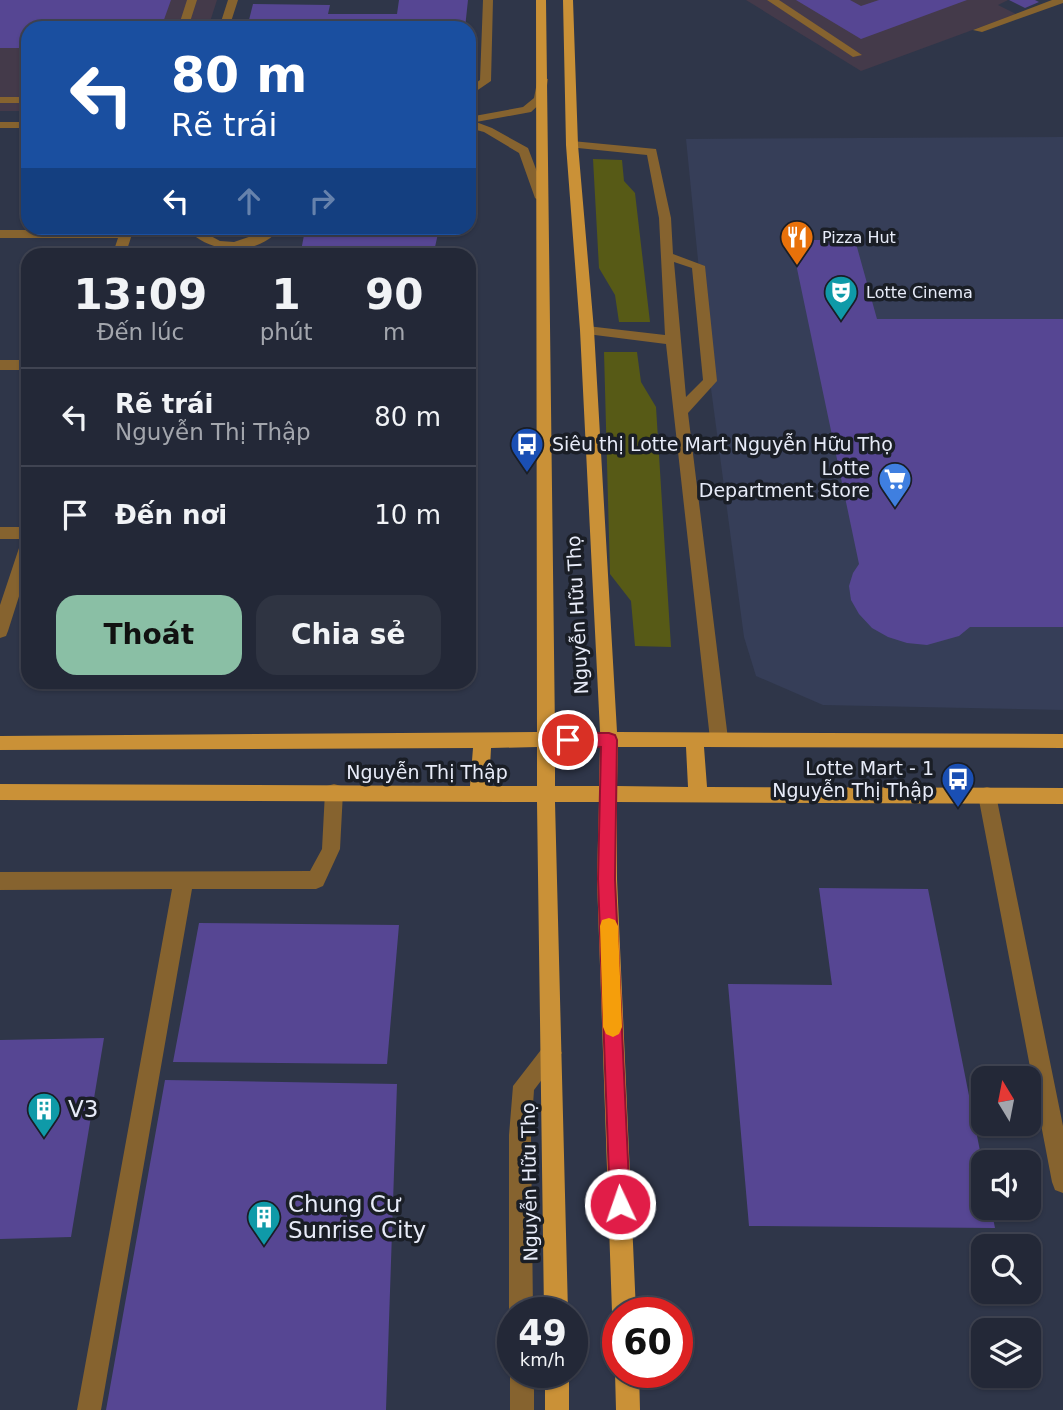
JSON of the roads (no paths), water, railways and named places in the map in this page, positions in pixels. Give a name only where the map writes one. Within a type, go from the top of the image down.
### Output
[{"type":"main road","name":"Nguyễn Hữu Thọ","points":[[541,0],[548,740],[546,793],[556,1297]]},
{"type":"main road","name":"Nguyễn Hữu Thọ","points":[[568,0],[572,145],[587,330],[609,740],[607,879],[623,1297]]},
{"type":"main road","points":[[695,739],[698,794]]},
{"type":"main road","points":[[479,793],[483,740]]},
{"type":"main road","name":"Nguyễn Thị Thập","points":[[0,743],[1063,740]]},
{"type":"main road","name":"Nguyễn Thị Thập","points":[[0,792],[1063,796]]},
{"type":"main road","points":[[556,1388],[557,1410]]},
{"type":"main road","points":[[627,1388],[628,1410]]},
{"type":"street","points":[[185,21],[192,0]]},
{"type":"street","points":[[227,21],[233,0]]},
{"type":"street","points":[[476,88],[485,81],[488,0]]},
{"type":"street","points":[[772,0],[857,55]]},
{"type":"street","points":[[978,30],[1062,0]]},
{"type":"street","points":[[476,121],[527,110],[539,99],[542,76]]},
{"type":"street","points":[[0,100],[21,100]]},
{"type":"street","points":[[0,125],[21,125]]},
{"type":"street","points":[[476,125],[524,151],[541,198]]},
{"type":"street","points":[[572,145],[652,152],[666,218],[672,340],[719,739]]},
{"type":"street","points":[[0,234],[21,234]]},
{"type":"street","points":[[201,235],[208,242],[228,247],[250,244],[267,235]]},
{"type":"street","points":[[668,256],[698,266],[710,381],[680,412]]},
{"type":"street","points":[[587,330],[672,340]]},
{"type":"street","points":[[0,365],[21,365]]},
{"type":"street","points":[[0,533],[21,533]]},
{"type":"street","points":[[0,631],[21,564]]},
{"type":"street","points":[[0,881],[316,880],[331,849],[334,793]]},
{"type":"street","points":[[987,796],[1063,1182]]},
{"type":"street","points":[[89,1410],[184,879]]},
{"type":"street","points":[[521,1297],[520,1135],[524,1086],[551,1053]]},
{"type":"street","points":[[522,1388],[522,1410]]},
{"type":"place","name":"Pizza Hut","points":[[797,267]]},
{"type":"place","name":"Lotte Cinema","points":[[841,322]]},
{"type":"place","name":"Siêu thị Lotte Mart Nguyễn Hữu Thọ","points":[[527,474]]},
{"type":"place","name":"Lotte Department Store","points":[[895,509]]},
{"type":"place","name":"Lotte Mart - 1 Nguyễn Thị Thập","points":[[958,809]]},
{"type":"place","name":"V3","points":[[44,1139]]},
{"type":"place","name":"Chung Cư Sunrise City","points":[[264,1247]]}]
